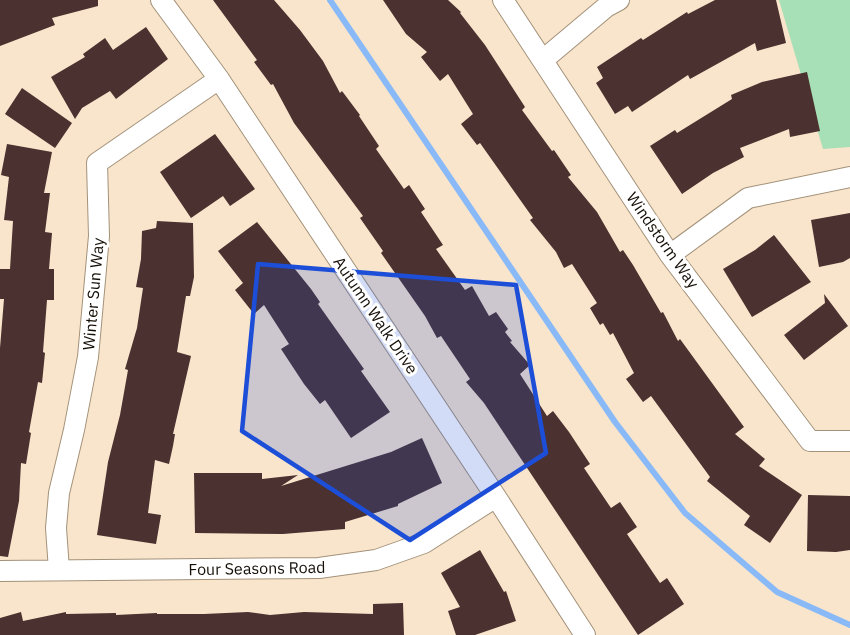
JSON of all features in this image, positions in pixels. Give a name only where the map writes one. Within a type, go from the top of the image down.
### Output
[{"type":"street","name":"Autumn Walk Drive","points":[[161,0],[219,79],[585,635]]},
{"type":"street","name":"Windstorm Way","points":[[503,0],[670,255],[810,441],[850,441]]},
{"type":"street","points":[[543,60],[606,7],[619,0]]},
{"type":"street","name":"Winter Sun Way","points":[[59,570],[56,528],[59,493],[88,357],[99,236],[97,163],[219,79]]},
{"type":"street","points":[[670,255],[748,198],[850,177]]},
{"type":"street","name":"Four Seasons Road","points":[[0,571],[319,568],[376,560],[424,543],[496,497]]},
{"type":"highlighted area","points":[[258,264],[516,285],[546,453],[410,540],[242,431]]},
{"type":"green space","points":[[779,0],[850,0],[850,147],[823,149]]},
{"type":"building","points":[[0,0],[98,0],[98,6],[52,18],[55,25],[0,46]]},
{"type":"building","points":[[213,0],[274,0],[300,30],[323,61],[340,93],[342,91],[360,115],[379,146],[376,149],[404,189],[409,185],[425,209],[421,212],[443,245],[436,249],[465,290],[472,286],[489,316],[496,312],[508,329],[505,332],[512,341],[510,342],[530,365],[520,374],[547,416],[553,411],[569,432],[590,464],[584,468],[611,508],[620,502],[637,527],[627,534],[660,583],[667,578],[684,604],[638,635],[484,403],[466,382],[470,379],[441,336],[437,338],[425,316],[381,253],[383,251],[360,218],[363,216],[294,123],[273,84],[271,85],[254,62],[257,60]]},
{"type":"building","points":[[383,0],[448,0],[461,12],[485,45],[525,107],[522,110],[552,151],[554,150],[571,175],[568,177],[597,212],[620,252],[623,250],[661,313],[663,312],[678,341],[680,339],[744,427],[735,434],[765,459],[759,466],[802,495],[770,543],[744,525],[750,516],[707,481],[710,477],[651,396],[643,402],[626,379],[634,373],[613,333],[610,335],[603,323],[600,325],[590,308],[597,303],[572,264],[564,268],[556,252],[530,220],[533,218],[480,143],[477,145],[461,124],[473,114],[448,74],[440,81],[421,57],[427,52],[406,34]]},
{"type":"building","points":[[715,0],[776,0],[786,43],[757,51],[755,43],[690,79],[688,75],[632,112],[628,106],[615,114],[596,83],[603,78],[597,67],[641,38],[643,40],[687,12],[688,14]]},
{"type":"building","points":[[146,27],[168,59],[116,99],[110,91],[82,108],[75,119],[51,77],[85,57],[83,54],[105,38],[113,50]]},
{"type":"building","points":[[807,72],[820,131],[790,137],[789,129],[740,148],[744,157],[713,173],[682,194],[650,146],[675,130],[677,133],[732,99],[731,95],[762,82]]},
{"type":"building","points":[[22,88],[72,123],[55,148],[5,114]]},
{"type":"building","points":[[215,134],[255,189],[230,206],[223,196],[191,218],[160,172]]},
{"type":"building","points":[[7,144],[52,152],[44,193],[50,193],[45,232],[52,233],[49,269],[54,269],[54,300],[47,300],[42,383],[38,382],[26,464],[21,463],[19,501],[8,557],[0,556],[0,348],[4,299],[0,299],[0,269],[10,269],[13,221],[4,220],[9,177],[1,175]]},
{"type":"building","points":[[850,213],[850,258],[843,262],[819,267],[811,220]]},
{"type":"building","points":[[157,221],[193,223],[194,277],[190,296],[186,296],[177,352],[191,356],[173,434],[175,434],[173,446],[169,464],[155,460],[148,513],[161,515],[156,544],[97,535],[108,462],[128,370],[125,369],[137,328],[143,288],[136,287],[141,259],[142,231],[156,228]]},
{"type":"building","points":[[257,222],[311,289],[320,302],[318,304],[364,369],[361,371],[390,412],[351,438],[325,400],[320,404],[304,384],[281,349],[289,344],[264,305],[254,314],[235,290],[243,283],[218,251]]},
{"type":"building","points":[[774,235],[811,282],[752,317],[723,269],[755,250]]},
{"type":"building","points":[[824,294],[848,326],[804,360],[784,335],[825,303]]},
{"type":"building","points":[[422,438],[442,483],[398,506],[345,522],[345,529],[283,534],[195,533],[194,473],[262,473],[262,479],[298,475],[281,486],[391,452]]},
{"type":"building","points":[[808,495],[850,496],[850,550],[807,551]]},
{"type":"building","points":[[480,550],[504,592],[506,591],[516,621],[475,635],[456,635],[448,611],[460,607],[441,573]]},
{"type":"building","points":[[403,603],[404,635],[0,635],[0,618],[21,612],[23,621],[66,612],[66,614],[116,613],[116,615],[248,612],[270,615],[304,612],[373,614],[373,604]]},
{"type":"waterway","points":[[330,0],[615,422],[685,513],[777,592],[850,625]]}]
